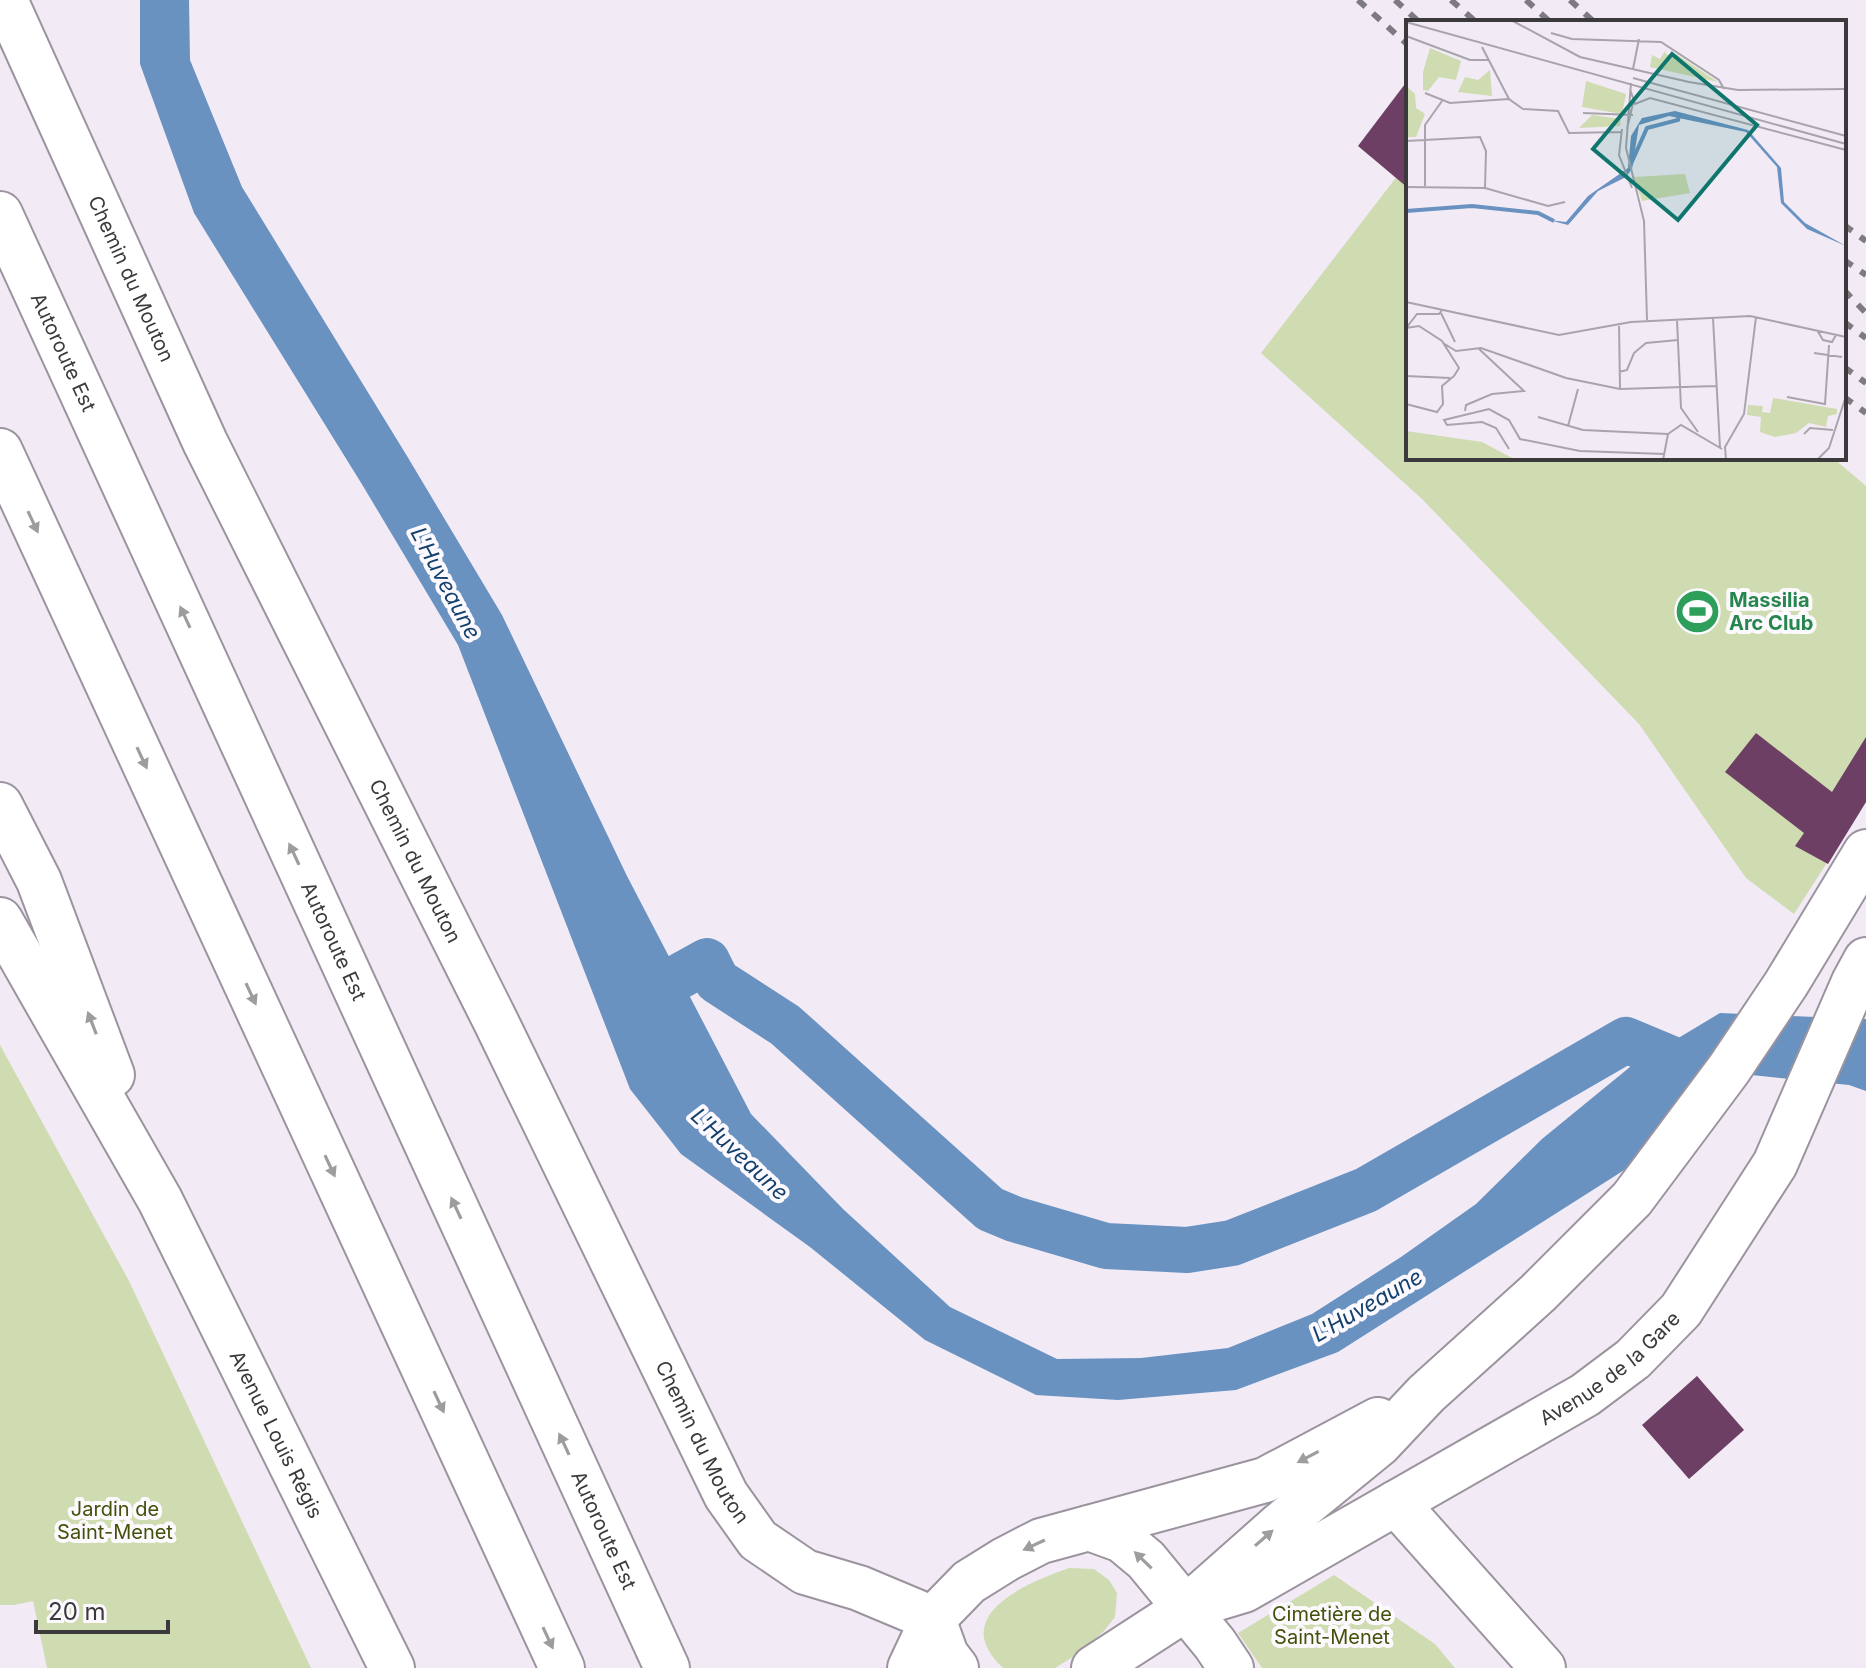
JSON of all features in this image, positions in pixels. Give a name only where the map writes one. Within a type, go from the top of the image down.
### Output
[{"type":"main road","name":"Chemin du Mouton","points":[[5,0],[205,442],[495,1020],[726,1495],[758,1540],[805,1572],[859,1588],[933,1619]]},
{"type":"main road","name":"Autoroute Est","points":[[0,214],[667,1668]]},
{"type":"main road","points":[[0,451],[562,1668]]},
{"type":"main road","name":"Avenue Louis Régis","points":[[0,805],[39,881],[160,1200]]},
{"type":"main road","points":[[1094,1668],[1185,1609],[1281,1524],[1379,1444],[1426,1394],[1538,1293],[1632,1199],[1729,1069],[1786,984],[1866,852]]},
{"type":"main road","name":"Avenue Louis Régis","points":[[0,920],[160,1200],[392,1668]]},
{"type":"main road","name":"Avenue de la Gare","points":[[1185,1609],[1244,1590],[1585,1395],[1633,1359],[1681,1310],[1775,1164],[1866,960]]},
{"type":"main road","points":[[910,1668],[933,1619],[969,1582],[1006,1559],[1041,1541],[1265,1480],[1426,1394]]},
{"type":"main road","points":[[1396,1503],[1543,1668]]},
{"type":"main road","points":[[1089,1528],[1122,1540],[1146,1560],[1231,1668]]},
{"type":"main road","points":[[933,1619],[946,1655],[956,1668]]},
{"type":"green space","name":"Massilia Arc Club","points":[[1406,165],[1406,460],[1835,460],[1866,486],[1866,802],[1794,914],[1746,878],[1639,724],[1422,499],[1261,353]]},
{"type":"green space","name":"Jardin de Saint-Menet","points":[[0,1045],[129,1281],[311,1668],[47,1668],[33,1601],[0,1605]]},
{"type":"green space","points":[[1069,1568],[1094,1569],[1109,1580],[1117,1593],[1115,1617],[1076,1655],[1055,1668],[1003,1668],[988,1649],[984,1633],[988,1617],[1014,1593]]},
{"type":"green space","name":"Cimetière de Saint-Menet","points":[[1334,1575],[1435,1644],[1455,1668],[1262,1668],[1238,1633]]},
{"type":"water","name":"L'Huveaune","points":[[140,0],[189,0],[190,60],[242,187],[502,615],[627,876],[751,1114],[843,1209],[950,1307],[1057,1359],[1141,1358],[1228,1348],[1312,1314],[1401,1257],[1476,1204],[1542,1139],[1630,1067],[1720,1013],[1866,1019],[1866,1091],[1849,1085],[1742,1074],[1629,1167],[1338,1352],[1236,1390],[1118,1400],[1036,1395],[925,1340],[810,1247],[681,1154],[630,1089],[458,645],[194,213],[140,64]]},
{"type":"building","points":[[1406,83],[1406,186],[1358,146]]},
{"type":"building","points":[[1756,733],[1832,792],[1866,737],[1866,802],[1828,864],[1795,846],[1804,833],[1725,772]]},
{"type":"building","points":[[1697,1376],[1744,1430],[1689,1479],[1642,1425]]},
{"type":"waterway","points":[[633,1002],[707,961],[717,981],[785,1025],[990,1209],[1106,1246],[1187,1250],[1232,1243],[1366,1190],[1626,1040],[1705,1073]]},
{"type":"railway","points":[[1358,0],[1406,43]]},
{"type":"railway","points":[[1395,0],[1417,20]]},
{"type":"railway","points":[[1451,0],[1474,20]]},
{"type":"railway","points":[[1526,0],[1548,20]]},
{"type":"railway","points":[[1570,0],[1592,20]]},
{"type":"railway","points":[[1846,226],[1866,241]]},
{"type":"railway","points":[[1846,261],[1866,275]]},
{"type":"railway","points":[[1846,292],[1866,313]]},
{"type":"railway","points":[[1846,323],[1866,338]]},
{"type":"railway","points":[[1846,368],[1866,383]]},
{"type":"railway","points":[[1846,398],[1866,413]]},
{"type":"place","name":"Massilia Arc Club","points":[[1698,611]]}]
